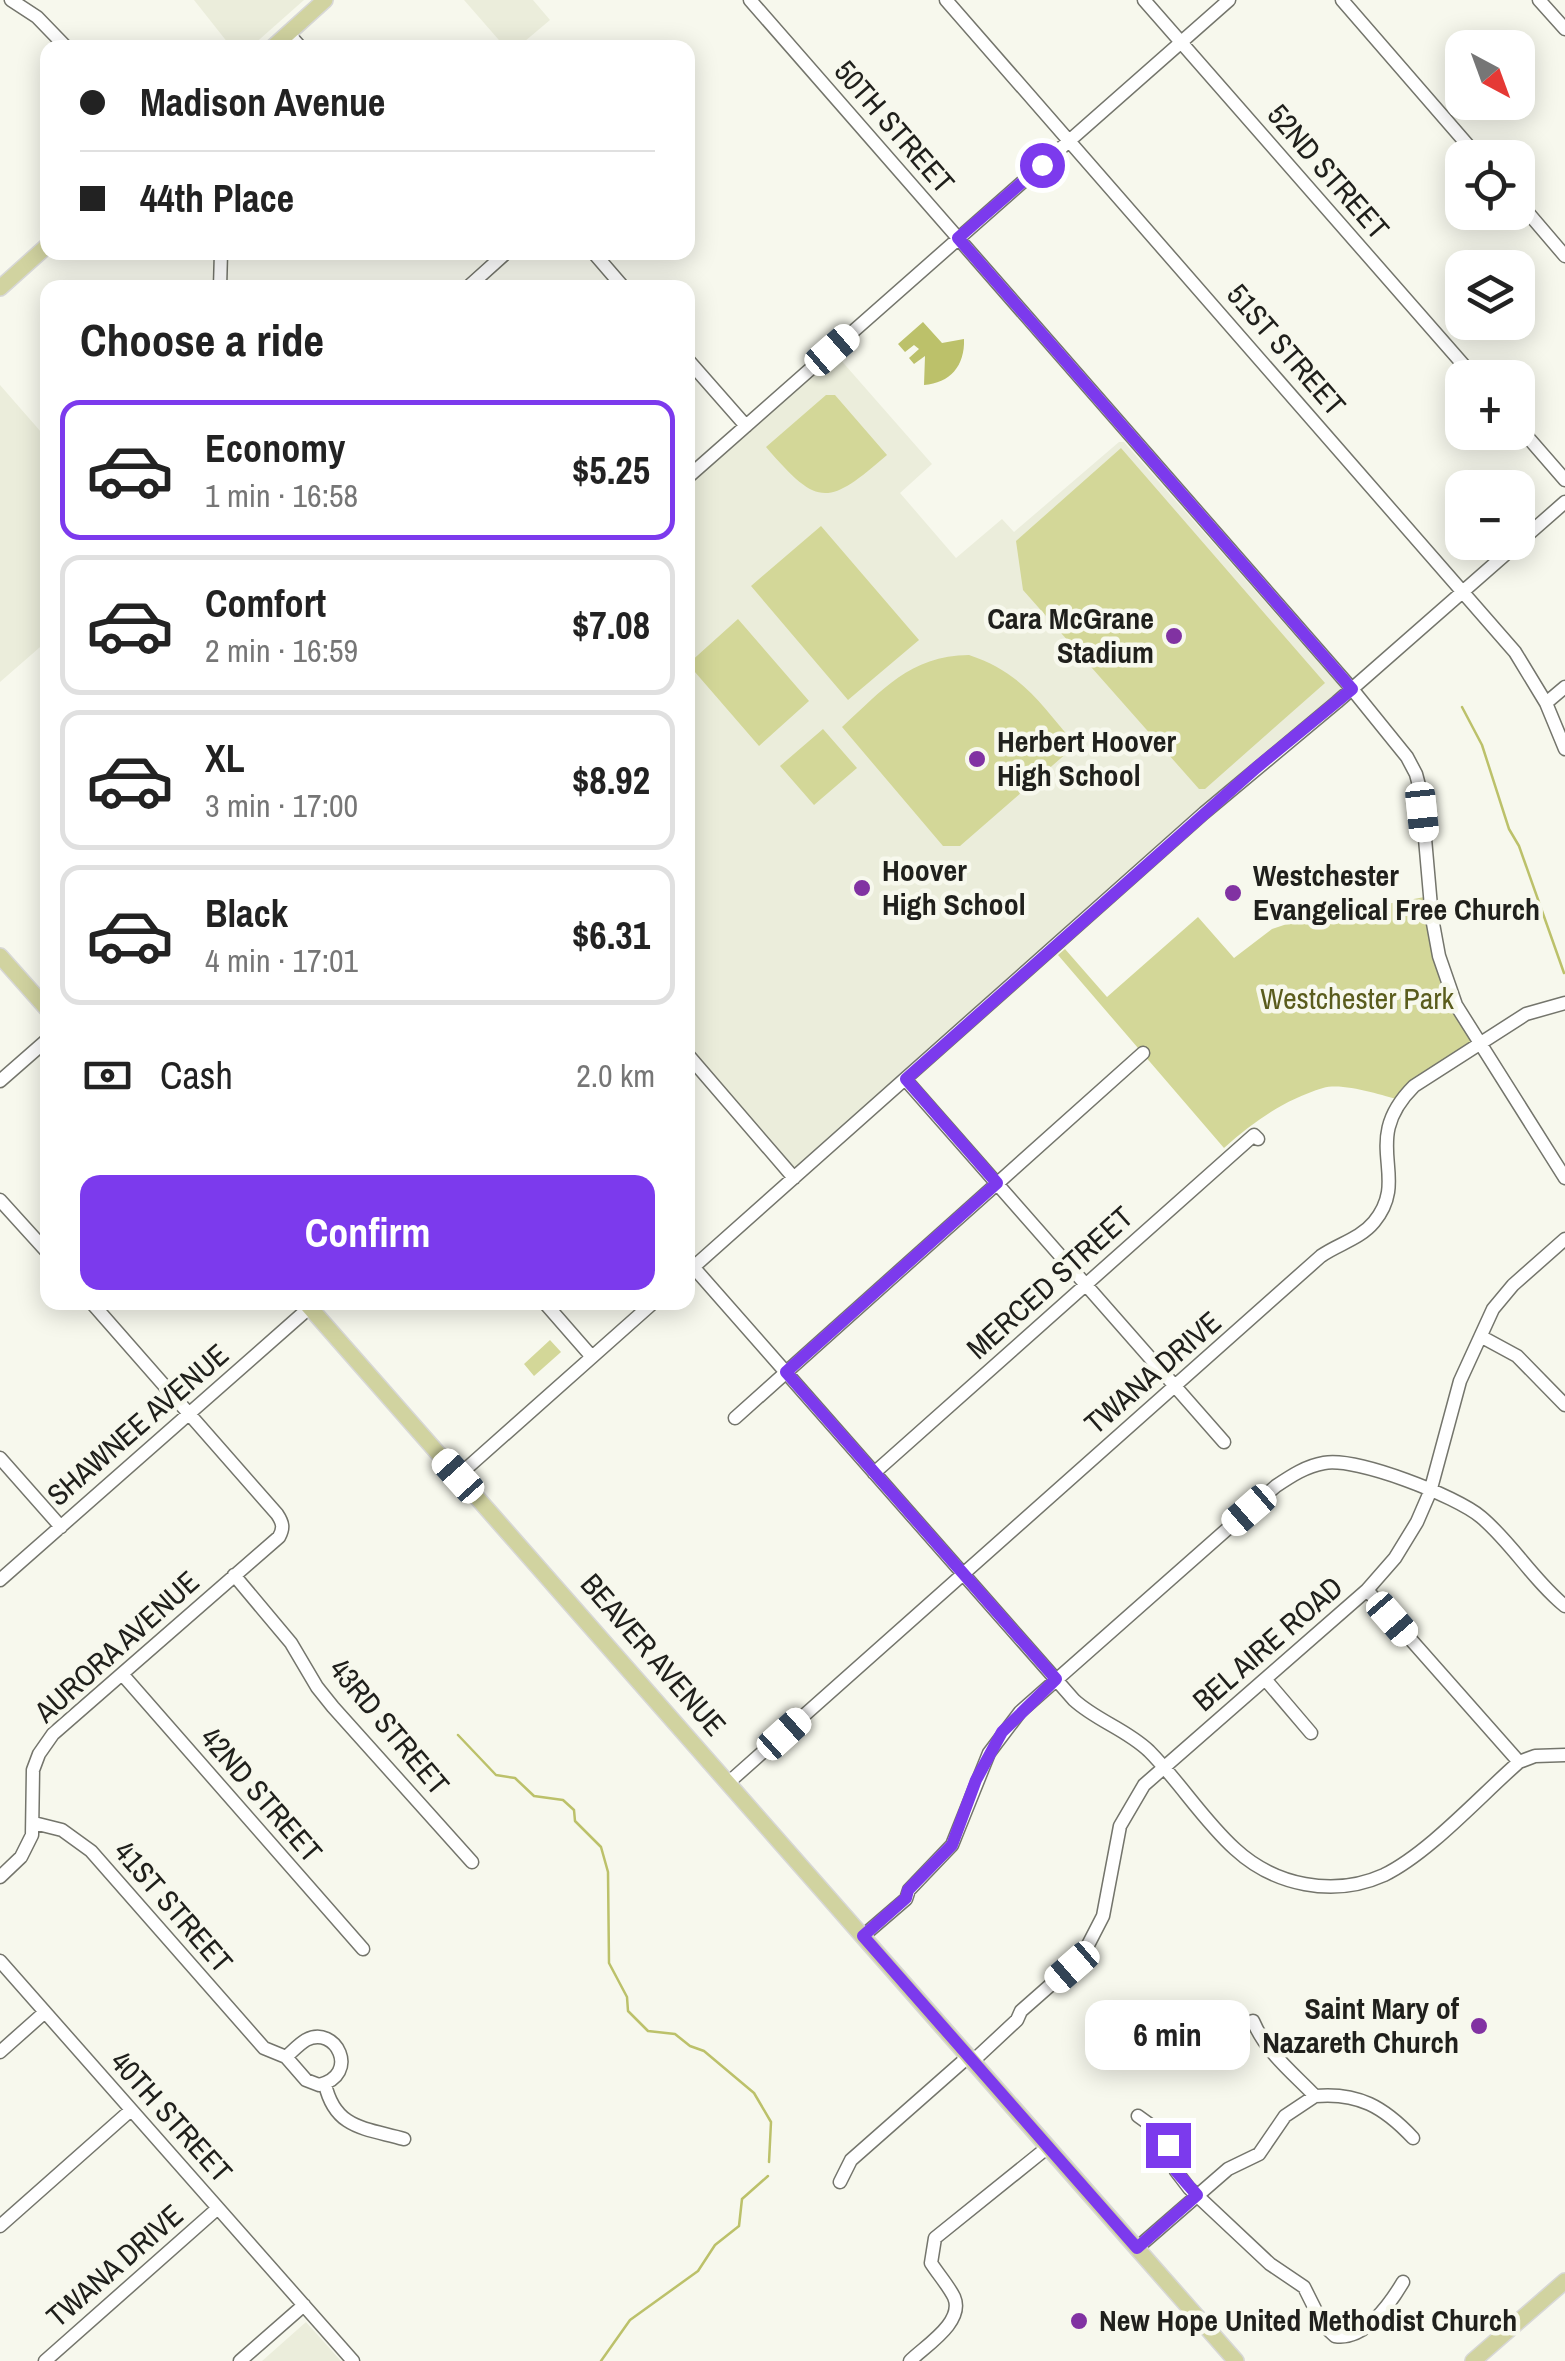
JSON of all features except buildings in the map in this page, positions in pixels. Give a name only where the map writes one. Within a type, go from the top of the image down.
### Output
[{"type":"main road","points":[[281,40],[326,0]]},
{"type":"main road","points":[[0,288],[40,252]]},
{"type":"main road","points":[[0,956],[40,1001]]},
{"type":"main road","name":"BEAVER AVENUE","points":[[311,1310],[1236,2361]]},
{"type":"main road","points":[[1473,2361],[1565,2281]]},
{"type":"street","points":[[11,0],[38,17],[60,40]]},
{"type":"street","name":"50TH STREET","points":[[750,0],[1400,747],[1416,774],[1439,956],[1456,1004],[1565,1178]]},
{"type":"street","name":"51ST STREET","points":[[946,0],[1515,652],[1546,703],[1565,749]]},
{"type":"street","name":"52ND STREET","points":[[1144,0],[1459,360]]},
{"type":"street","points":[[695,471],[1229,0]]},
{"type":"street","points":[[1342,0],[1463,140]]},
{"type":"street","points":[[1540,0],[1565,29]]},
{"type":"street","points":[[288,33],[294,40]]},
{"type":"street","points":[[1535,221],[1565,256]]},
{"type":"street","points":[[486,260],[491,266]]},
{"type":"street","points":[[476,280],[498,260]]},
{"type":"street","points":[[600,260],[617,280]]},
{"type":"street","points":[[695,368],[746,426]]},
{"type":"street","points":[[1535,446],[1565,480]]},
{"type":"street","points":[[695,1262],[1565,502]]},
{"type":"street","points":[[1546,703],[1565,687]]},
{"type":"street","name":"TWANA DRIVE","points":[[728,1783],[1321,1256],[1355,1238],[1374,1222],[1389,1186],[1385,1134],[1394,1110],[1414,1086],[1526,1014],[1565,1003]]},
{"type":"street","points":[[0,1081],[40,1047]]},
{"type":"street","points":[[735,1418],[1143,1053]]},
{"type":"street","points":[[695,1063],[794,1178]]},
{"type":"street","points":[[906,1079],[1224,1442]]},
{"type":"street","name":"MERCED STREET","points":[[874,1473],[1254,1135],[1258,1139]]},
{"type":"street","points":[[0,1200],[40,1245]]},
{"type":"street","name":"BEL AIRE ROAD","points":[[840,2182],[850,2160],[1017,2020],[1021,2011],[1072,1967],[1088,1947],[1103,1916],[1120,1826],[1132,1801],[1164,1768],[1366,1590],[1395,1558],[1430,1492],[1460,1382],[1493,1310],[1512,1285],[1565,1239]]},
{"type":"street","points":[[695,1273],[1091,1716],[1134,1738],[1233,1847],[1260,1869],[1294,1883],[1332,1886],[1383,1875],[1416,1854],[1518,1762],[1535,1756],[1565,1755]]},
{"type":"street","points":[[98,1310],[189,1414]]},
{"type":"street","name":"SHAWNEE AVENUE","points":[[0,1580],[302,1310]]},
{"type":"street","points":[[551,1310],[592,1357]]},
{"type":"street","points":[[458,1476],[645,1310]]},
{"type":"street","points":[[1482,1337],[1517,1356],[1565,1405]]},
{"type":"street","name":"AURORA AVENUE","points":[[34,1823],[31,1779],[39,1754],[53,1734],[279,1538],[283,1527],[277,1514],[189,1414]]},
{"type":"street","points":[[0,1458],[61,1527]]},
{"type":"street","points":[[863,1936],[906,1898],[908,1890],[952,1845],[976,1780],[1002,1732],[1056,1679],[1296,1472],[1322,1463],[1347,1462],[1466,1506],[1565,1606]]},
{"type":"street","name":"43RD STREET","points":[[234,1575],[291,1643],[333,1707],[472,1862]]},
{"type":"street","points":[[1366,1590],[1518,1762]]},
{"type":"street","name":"42ND STREET","points":[[122,1674],[363,1948]]},
{"type":"street","points":[[1265,1679],[1312,1732]]},
{"type":"street","points":[[0,1876],[28,1847],[34,1823]]},
{"type":"street","name":"41ST STREET","points":[[34,1823],[62,1830],[90,1851],[261,2045],[286,2057]]},
{"type":"street","name":"40TH STREET","points":[[0,1961],[354,2361]]},
{"type":"street","points":[[0,2052],[44,2012]]},
{"type":"street","points":[[1252,2021],[1276,2058],[1316,2096]]},
{"type":"street","points":[[312,2038],[328,2039],[339,2050],[341,2065],[334,2078],[325,2084],[306,2080],[286,2057],[312,2038]]},
{"type":"street","points":[[325,2084],[333,2110],[346,2122],[404,2139]]},
{"type":"street","points":[[1137,2248],[1228,2169],[1259,2154],[1286,2116],[1316,2096],[1363,2098],[1396,2119],[1413,2138]]},
{"type":"street","points":[[0,2226],[131,2110]]},
{"type":"street","points":[[1138,2116],[1156,2129],[1168,2145],[1176,2171],[1197,2195],[1270,2264],[1304,2287],[1327,2330],[1335,2336],[1352,2336],[1384,2309],[1403,2282]]},
{"type":"street","points":[[910,2361],[949,2324],[956,2312],[954,2298],[931,2262],[935,2238],[1048,2147]]},
{"type":"street","name":"TWANA DRIVE","points":[[44,2361],[218,2208]]},
{"type":"street","points":[[240,2361],[304,2305]]},
{"type":"shaded area","points":[[194,0],[304,0],[259,40],[226,40]]},
{"type":"shaded area","points":[[464,0],[533,0],[550,20],[526,40],[499,40]]},
{"type":"shaded area","points":[[923,322],[942,343],[964,339],[962,357],[954,371],[941,381],[924,385],[925,356],[914,364],[909,358],[919,349],[914,345],[905,352],[898,344]]},
{"type":"shaded area","name":"Herbert Hoover High School","points":[[832,350],[932,464],[900,493],[956,558],[1002,519],[1014,532],[1119,442],[1124,442],[1333,679],[1342,677],[1352,689],[794,1178],[695,1063],[695,471]]},
{"type":"shaded area","points":[[0,385],[40,431],[40,647],[0,682]]},
{"type":"shaded area","points":[[306,2322],[341,2361],[262,2361]]},
{"type":"green space","points":[[826,395],[835,395],[887,455],[850,484],[824,493],[798,481],[766,447]]},
{"type":"green space","name":"Cara McGrane Stadium","points":[[1121,448],[1325,683],[1205,789],[1199,789],[1023,590],[1016,541]]},
{"type":"green space","points":[[821,526],[919,640],[848,700],[751,586]]},
{"type":"green space","points":[[738,619],[809,701],[759,746],[695,672],[695,658]]},
{"type":"green space","points":[[969,655],[1017,681],[1076,745],[960,846],[943,846],[842,727],[884,688],[913,668]]},
{"type":"green space","points":[[823,729],[857,768],[814,805],[780,766]]},
{"type":"green space","name":"Westchester Park","points":[[1430,896],[1439,956],[1479,1043],[1400,1100],[1351,1088],[1323,1088],[1270,1112],[1224,1148],[1058,955],[1065,949],[1107,997],[1198,917],[1234,958],[1272,929],[1299,920]]},
{"type":"green space","points":[[550,1340],[561,1352],[534,1376],[524,1364]]},
{"type":"waterway","points":[[1462,707],[1482,745],[1509,829],[1519,846],[1564,973]]},
{"type":"waterway","points":[[458,1735],[496,1775],[515,1778],[534,1796],[563,1800],[574,1810],[575,1821],[601,1847],[608,1872],[609,1963],[627,1997],[628,2011],[648,2031],[675,2034],[704,2051],[754,2093],[771,2122],[769,2162]]},
{"type":"waterway","points":[[601,2361],[630,2320],[698,2271],[715,2245],[739,2226],[742,2199],[768,2176]]},
{"type":"place","name":"Cara McGrane Stadium","points":[[1174,636]]},
{"type":"place","name":"Herbert Hoover High School","points":[[977,759]]},
{"type":"place","name":"Hoover High School","points":[[862,888]]},
{"type":"place","name":"Westchester Evangelical Free Church","points":[[1233,893]]},
{"type":"place","name":"Saint Mary of Nazareth Church","points":[[1479,2026]]},
{"type":"place","name":"New Hope United Methodist Church","points":[[1079,2321]]},
{"type":"route","points":[[1042,165],[958,238],[1352,689],[1256,768],[906,1079],[997,1183],[786,1372],[1056,1679],[1002,1732],[976,1780],[952,1845],[908,1890],[906,1898],[863,1936],[1137,2248],[1197,2195],[1176,2171],[1168,2145]]}]
